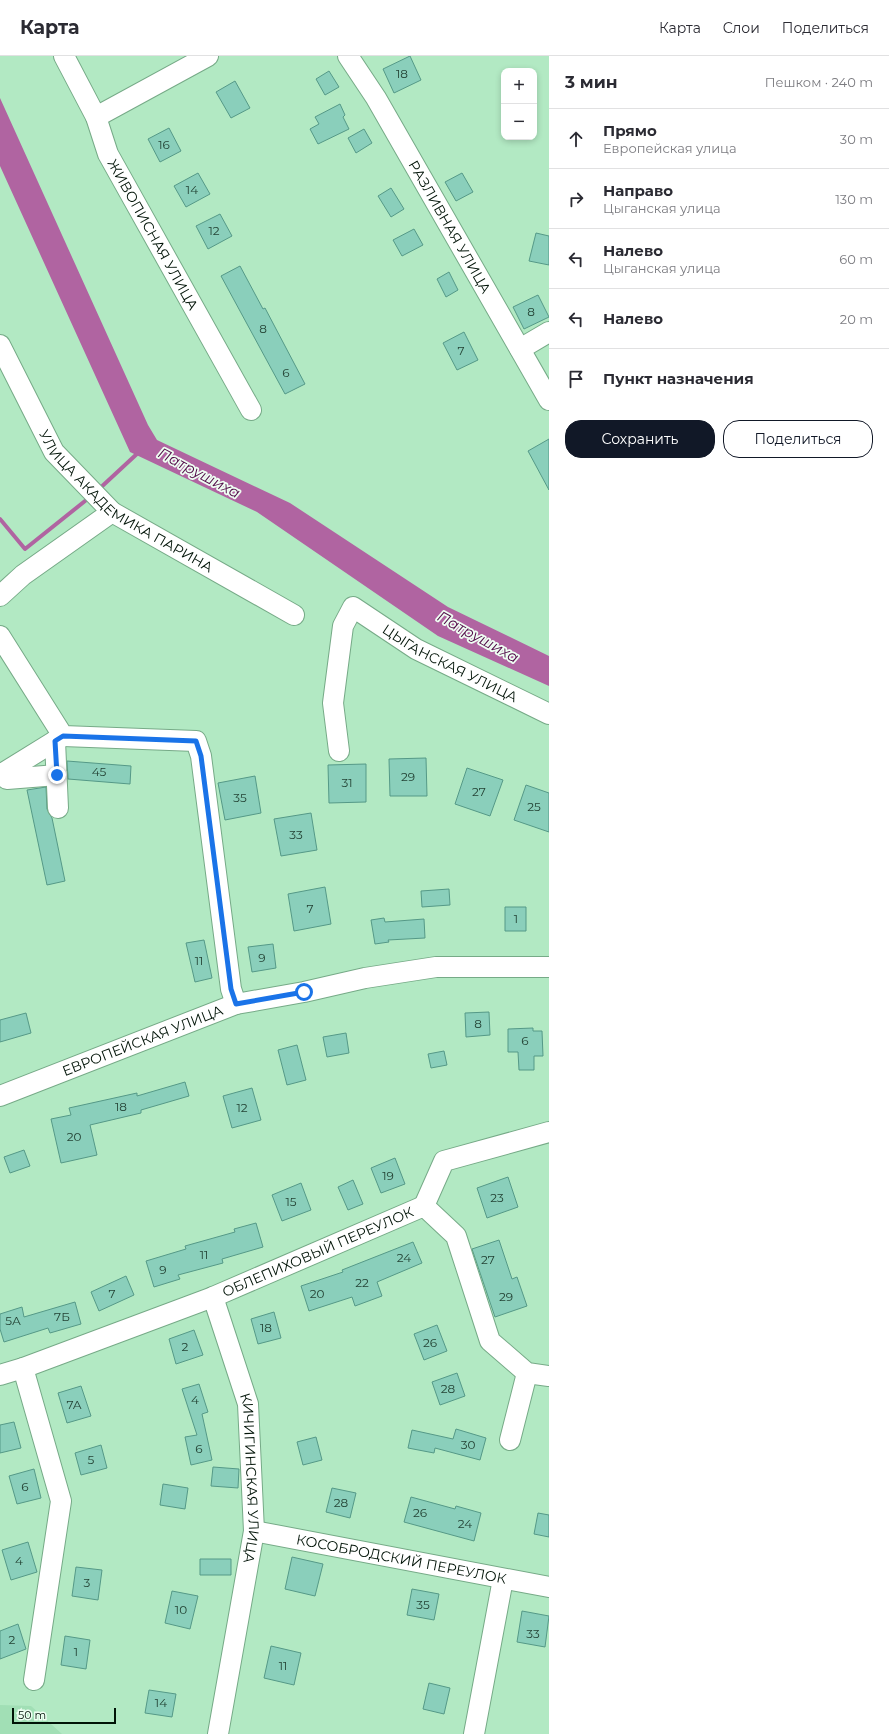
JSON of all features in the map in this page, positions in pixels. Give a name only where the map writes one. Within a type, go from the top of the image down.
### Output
[{"type":"street","name":"ЖИВОПИСНАЯ УЛИЦА","points":[[64,56],[96,117],[108,154],[251,410]]},
{"type":"street","points":[[96,117],[208,56]]},
{"type":"street","name":"РАЗЛИВНАЯ УЛИЦА","points":[[348,56],[376,98],[549,400]]},
{"type":"street","points":[[520,349],[549,332]]},
{"type":"street","name":"УЛИЦА АКАДЕМИКА ПАРИНА","points":[[0,345],[54,452],[112,512],[294,615]]},
{"type":"street","points":[[0,596],[23,576],[112,512]]},
{"type":"street","name":"ЦЫГАНСКАЯ УЛИЦА","points":[[339,751],[333,703],[344,626],[353,608],[416,649],[549,714]]},
{"type":"street","points":[[0,636],[59,739],[57,775],[58,808]]},
{"type":"street","points":[[57,775],[7,779],[1,774],[59,739],[196,741],[201,756],[231,989],[236,1004]]},
{"type":"street","name":"ЕВРОПЕЙСКАЯ УЛИЦА","points":[[0,1096],[236,1004],[304,992],[365,978],[436,967],[549,966]]},
{"type":"street","points":[[424,1206],[444,1161],[549,1132]]},
{"type":"street","name":"ОБЛЕПИХОВЫЙ ПЕРЕУЛОК","points":[[0,1374],[23,1368],[213,1297],[424,1206],[456,1236],[490,1341],[527,1373]]},
{"type":"street","name":"КИЧИГИНСКАЯ УЛИЦА","points":[[213,1297],[248,1404],[254,1531],[218,1734]]},
{"type":"street","points":[[23,1368],[61,1501],[34,1680]]},
{"type":"street","points":[[510,1440],[527,1373],[549,1376]]},
{"type":"street","name":"КОСОБРОДСКИЙ ПЕРЕУЛОК","points":[[254,1531],[549,1587]]},
{"type":"street","points":[[474,1734],[503,1579]]},
{"type":"shaded area","points":[[0,1705],[31,1706],[62,1734],[0,1734]]},
{"type":"water","name":"Патрушиха","points":[[0,98],[148,425],[157,440],[290,503],[448,607],[549,656],[549,686],[438,636],[257,512],[130,452],[0,166]]},
{"type":"building","points":[[410,56],[421,80],[394,93],[383,69]]},
{"type":"building","points":[[329,71],[339,87],[325,95],[316,79]]},
{"type":"building","points":[[235,81],[250,108],[231,118],[216,92]]},
{"type":"building","points":[[340,104],[345,115],[343,117],[349,129],[318,144],[310,129],[319,124],[315,117]]},
{"type":"building","points":[[169,128],[181,151],[160,162],[148,139]]},
{"type":"building","points":[[364,129],[372,143],[356,153],[348,138]]},
{"type":"building","points":[[198,173],[210,194],[186,207],[174,186]]},
{"type":"building","points":[[462,173],[473,192],[456,201],[445,182]]},
{"type":"building","points":[[391,188],[404,209],[391,217],[378,196]]},
{"type":"building","points":[[220,214],[232,236],[208,249],[196,226]]},
{"type":"building","points":[[414,229],[423,245],[402,256],[393,240]]},
{"type":"building","points":[[536,233],[549,236],[549,265],[529,261]]},
{"type":"building","points":[[240,266],[263,309],[265,308],[305,384],[285,394],[221,276]]},
{"type":"building","points":[[449,272],[458,290],[446,297],[437,279]]},
{"type":"building","points":[[538,295],[549,317],[524,329],[513,307]]},
{"type":"building","points":[[464,332],[478,360],[457,370],[443,343]]},
{"type":"building","points":[[549,439],[549,490],[528,451]]},
{"type":"building","points":[[426,758],[427,796],[390,796],[389,759]]},
{"type":"building","points":[[67,761],[131,766],[130,784],[68,779]]},
{"type":"building","points":[[366,764],[366,802],[329,803],[328,765]]},
{"type":"building","points":[[467,768],[503,780],[490,816],[455,804]]},
{"type":"building","points":[[255,776],[261,813],[225,820],[218,783]]},
{"type":"building","points":[[526,785],[549,793],[549,832],[514,820]]},
{"type":"building","points":[[46,787],[47,809],[52,818],[65,881],[47,885],[27,790]]},
{"type":"building","points":[[311,813],[317,850],[281,856],[274,819]]},
{"type":"building","points":[[325,887],[331,924],[294,931],[288,894]]},
{"type":"building","points":[[449,889],[450,905],[422,907],[421,891]]},
{"type":"building","points":[[505,907],[526,907],[526,931],[505,931]]},
{"type":"building","points":[[384,918],[385,922],[424,919],[425,938],[388,940],[389,942],[375,944],[371,920]]},
{"type":"building","points":[[204,940],[212,978],[195,982],[186,943]]},
{"type":"building","points":[[273,944],[276,968],[252,972],[248,947]]},
{"type":"building","points":[[489,1012],[490,1035],[466,1037],[465,1013]]},
{"type":"building","points":[[26,1013],[31,1033],[0,1042],[0,1020]]},
{"type":"building","points":[[533,1028],[533,1031],[542,1031],[543,1056],[534,1056],[534,1070],[519,1070],[518,1052],[508,1052],[508,1029]]},
{"type":"building","points":[[346,1033],[349,1053],[327,1057],[323,1037]]},
{"type":"building","points":[[297,1045],[306,1080],[287,1085],[278,1050]]},
{"type":"building","points":[[444,1051],[447,1065],[431,1068],[428,1054]]},
{"type":"building","points":[[185,1082],[189,1096],[141,1110],[141,1113],[90,1125],[97,1155],[61,1163],[51,1119],[71,1115],[69,1108],[137,1093],[137,1096]]},
{"type":"building","points":[[252,1088],[261,1120],[232,1128],[223,1096]]},
{"type":"building","points":[[24,1150],[30,1166],[10,1173],[4,1157]]},
{"type":"building","points":[[395,1158],[405,1184],[381,1193],[371,1168]]},
{"type":"building","points":[[508,1177],[518,1207],[487,1218],[477,1188]]},
{"type":"building","points":[[353,1180],[363,1204],[348,1210],[338,1187]]},
{"type":"building","points":[[301,1183],[311,1210],[282,1221],[272,1195]]},
{"type":"building","points":[[256,1223],[263,1247],[222,1259],[223,1263],[178,1275],[180,1279],[154,1287],[146,1261],[186,1249],[185,1246],[235,1232],[234,1229]]},
{"type":"building","points":[[499,1240],[512,1279],[517,1277],[527,1306],[495,1317],[472,1249]]},
{"type":"building","points":[[413,1242],[422,1263],[377,1282],[382,1296],[355,1306],[352,1297],[309,1311],[301,1286],[343,1272],[342,1270]]},
{"type":"building","points":[[126,1276],[134,1295],[99,1311],[91,1292]]},
{"type":"building","points":[[75,1302],[81,1324],[50,1333],[48,1328],[4,1342],[0,1329],[0,1314],[22,1307],[24,1317]]},
{"type":"building","points":[[274,1312],[281,1338],[258,1344],[251,1319]]},
{"type":"building","points":[[437,1325],[447,1351],[424,1360],[414,1334]]},
{"type":"building","points":[[194,1330],[203,1355],[176,1364],[169,1339]]},
{"type":"building","points":[[457,1373],[465,1396],[440,1405],[432,1382]]},
{"type":"building","points":[[199,1384],[208,1412],[202,1414],[212,1460],[191,1465],[185,1437],[197,1435],[182,1389]]},
{"type":"building","points":[[81,1386],[91,1416],[67,1423],[58,1393]]},
{"type":"building","points":[[14,1422],[21,1448],[0,1453],[0,1425]]},
{"type":"building","points":[[456,1429],[486,1438],[480,1460],[435,1448],[434,1453],[408,1448],[412,1430],[453,1439]]},
{"type":"building","points":[[316,1437],[322,1460],[303,1465],[297,1442]]},
{"type":"building","points":[[101,1445],[107,1468],[81,1475],[75,1453]]},
{"type":"building","points":[[213,1467],[239,1469],[238,1488],[211,1486]]},
{"type":"building","points":[[34,1469],[41,1498],[17,1504],[9,1476]]},
{"type":"building","points":[[163,1484],[188,1488],[185,1509],[160,1505]]},
{"type":"building","points":[[332,1488],[356,1493],[350,1518],[326,1512]]},
{"type":"building","points":[[411,1497],[455,1509],[456,1506],[481,1513],[474,1541],[404,1522]]},
{"type":"building","points":[[538,1513],[549,1515],[549,1537],[534,1534]]},
{"type":"building","points":[[28,1542],[37,1572],[11,1580],[2,1550]]},
{"type":"building","points":[[292,1557],[323,1564],[315,1596],[285,1589]]},
{"type":"building","points":[[200,1559],[231,1559],[231,1575],[200,1575]]},
{"type":"building","points":[[76,1567],[102,1570],[98,1600],[72,1596]]},
{"type":"building","points":[[412,1589],[439,1594],[434,1620],[407,1615]]},
{"type":"building","points":[[172,1591],[198,1596],[190,1629],[165,1623]]},
{"type":"building","points":[[522,1611],[549,1616],[545,1647],[517,1642]]},
{"type":"building","points":[[18,1624],[26,1649],[0,1659],[0,1631]]},
{"type":"building","points":[[65,1636],[90,1640],[86,1669],[61,1665]]},
{"type":"building","points":[[271,1646],[301,1653],[294,1685],[264,1678]]},
{"type":"building","points":[[429,1683],[450,1688],[444,1714],[423,1709]]},
{"type":"building","points":[[149,1690],[176,1694],[172,1717],[145,1713]]},
{"type":"waterway","points":[[98,490],[139,452]]},
{"type":"waterway","points":[[0,519],[25,549],[90,497]]},
{"type":"route","points":[[57,775],[55,741],[63,736],[196,741],[201,756],[231,989],[236,1004],[304,992]]}]
